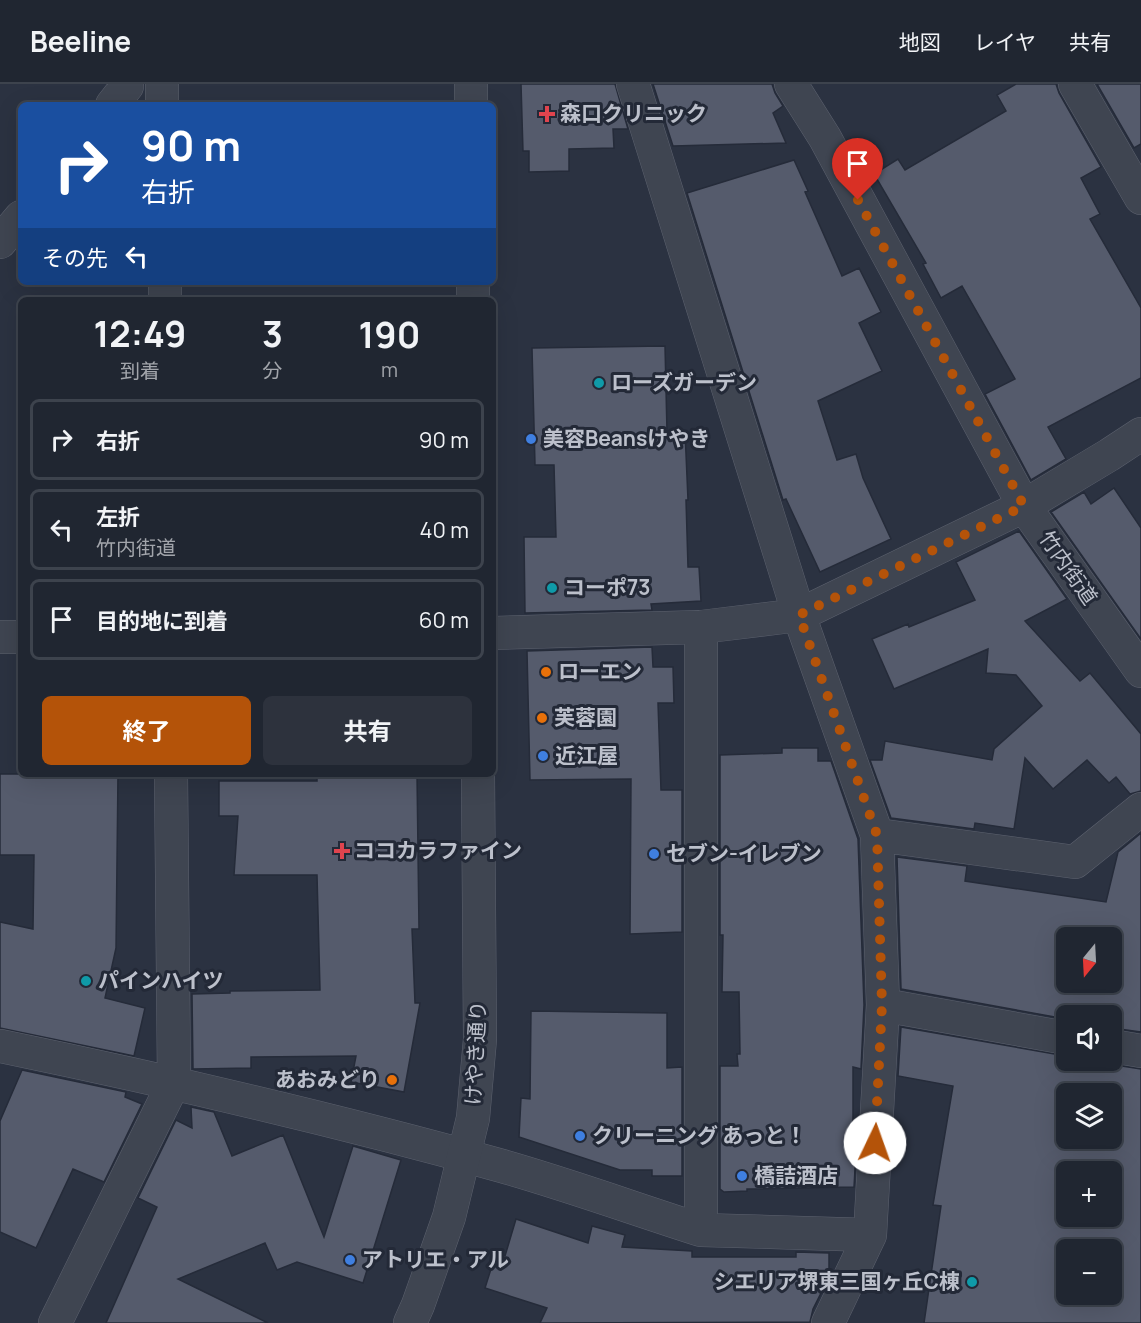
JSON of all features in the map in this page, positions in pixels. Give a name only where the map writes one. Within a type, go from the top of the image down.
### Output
[{"type":"street","points":[[162,84],[162,102]]},
{"type":"street","points":[[471,84],[471,102]]},
{"type":"street","points":[[633,84],[799,615],[877,835],[882,1005],[870,1234],[828,1323]]},
{"type":"street","name":"竹内街道","points":[[791,84],[825,138],[1024,506],[1141,671]]},
{"type":"street","points":[[1075,84],[1141,198]]},
{"type":"street","points":[[0,242],[18,221]]},
{"type":"street","points":[[496,633],[701,627],[799,615],[1024,506],[1141,434]]},
{"type":"street","points":[[701,627],[701,1230]]},
{"type":"street","points":[[0,637],[18,637]]},
{"type":"street","points":[[55,1323],[174,1082],[171,777]]},
{"type":"street","name":"けやき通り","points":[[410,1323],[449,1217],[473,1118],[480,1039],[478,777]]},
{"type":"street","points":[[877,835],[1074,862],[1141,809]]},
{"type":"street","points":[[882,1005],[1056,1036]]},
{"type":"street","points":[[0,1046],[174,1082],[465,1156],[701,1230],[870,1234]]},
{"type":"street","points":[[1122,1048],[1141,1051]]},
{"type":"building","points":[[521,84],[615,84],[628,129],[613,129],[614,148],[569,149],[569,171],[529,172],[529,151],[523,151]]},
{"type":"building","points":[[653,84],[772,84],[783,106],[773,113],[786,143],[673,146]]},
{"type":"building","points":[[1016,84],[1056,84],[1101,167],[1081,178],[1100,214],[1090,219],[1141,308],[1141,378],[1048,427],[1066,459],[1031,480],[985,394],[1015,379],[962,286],[941,298],[923,264],[926,263],[874,174],[898,159],[905,170],[1006,111],[997,95]]},
{"type":"building","points":[[1097,84],[1141,84],[1141,144],[1134,148]]},
{"type":"building","points":[[794,160],[808,191],[805,192],[842,276],[859,268],[881,312],[859,323],[882,371],[818,401],[837,460],[856,454],[863,478],[891,539],[820,572],[786,499],[783,500],[687,193]]},
{"type":"building","points":[[665,346],[667,432],[685,431],[688,567],[699,567],[701,601],[651,604],[652,610],[525,613],[524,537],[556,537],[554,465],[535,465],[532,348]]},
{"type":"building","points":[[1114,488],[1141,528],[1141,639],[1051,512],[1084,492],[1091,504]]},
{"type":"building","points":[[1019,531],[1067,599],[1025,621],[1080,681],[1090,673],[1141,734],[1141,791],[1130,794],[1116,777],[1109,783],[1087,760],[1053,789],[1025,758],[1014,829],[975,823],[974,829],[891,818],[870,760],[882,760],[885,741],[992,760],[994,749],[1042,706],[1016,675],[986,673],[988,649],[894,689],[872,639],[908,624],[909,627],[975,600],[956,562]]},
{"type":"building","points":[[652,647],[653,667],[673,667],[674,703],[658,703],[661,790],[682,790],[682,932],[630,934],[631,779],[530,780],[527,651]]},
{"type":"building","points":[[782,748],[818,748],[818,761],[831,761],[858,839],[864,1005],[861,1069],[853,1067],[853,1140],[856,1140],[854,1187],[747,1189],[747,1191],[724,1192],[720,1189],[720,1066],[738,1066],[737,1054],[740,1054],[739,992],[722,992],[720,755],[782,753]]},
{"type":"building","points":[[0,774],[18,774],[18,777],[118,777],[116,948],[105,998],[145,1008],[134,1056],[0,1028],[0,922],[33,929],[34,855],[0,855]]},
{"type":"building","points":[[317,777],[417,777],[419,929],[412,929],[415,1003],[420,1003],[404,1092],[351,1082],[356,1056],[251,1057],[251,1068],[193,1069],[192,994],[230,993],[230,991],[320,990],[317,875],[234,875],[238,816],[219,816],[219,781],[317,781]]},
{"type":"building","points":[[1141,833],[1141,1032],[1122,1029],[1122,1005],[1056,1005],[1056,1017],[901,989],[897,857],[967,866],[965,881],[1106,902],[1118,852]]},
{"type":"building","points":[[531,1011],[667,1013],[667,1068],[682,1067],[682,1176],[652,1176],[652,1170],[620,1170],[519,1137],[521,1098],[530,1099]]},
{"type":"building","points":[[901,1027],[1056,1054],[1056,1071],[1122,1071],[1122,1066],[1141,1069],[1141,1323],[924,1323],[941,1206],[933,1205],[953,1086],[898,1076]]},
{"type":"building","points":[[22,1070],[126,1092],[125,1097],[142,1104],[104,1182],[73,1169],[36,1248],[0,1232],[0,1121]]},
{"type":"building","points":[[191,1107],[214,1112],[232,1156],[283,1135],[324,1237],[353,1146],[401,1160],[363,1283],[297,1262],[277,1270],[265,1243],[178,1279],[268,1323],[106,1323],[157,1207],[138,1198],[176,1120],[192,1128]]},
{"type":"building","points":[[516,1219],[588,1243],[592,1226],[625,1235],[622,1247],[692,1251],[692,1257],[796,1257],[796,1252],[829,1253],[829,1277],[813,1309],[810,1322],[540,1323],[547,1308],[485,1288],[496,1253],[505,1256]]},
{"type":"place","name":"森口クリニック","points":[[547,114]]},
{"type":"place","name":"ローズガーデン","points":[[599,383]]},
{"type":"place","name":"美容Beansけやき","points":[[531,439]]},
{"type":"place","name":"コーポ73","points":[[552,588]]},
{"type":"place","name":"ローエン","points":[[546,672]]},
{"type":"place","name":"芙蓉園","points":[[542,718]]},
{"type":"place","name":"近江屋","points":[[543,756]]},
{"type":"place","name":"ココカラファイン","points":[[342,851]]},
{"type":"place","name":"セブン-イレブン","points":[[654,854]]},
{"type":"place","name":"パインハイツ","points":[[86,981]]},
{"type":"place","name":"あおみどり","points":[[392,1080]]},
{"type":"place","name":"クリーニング あっと！","points":[[580,1136]]},
{"type":"place","name":"橋詰酒店","points":[[742,1176]]},
{"type":"place","name":"アトリエ・アル","points":[[350,1260]]},
{"type":"place","name":"シエリア堺東三国ヶ丘C棟","points":[[972,1282]]},
{"type":"route","points":[[858,200],[1024,506],[799,615],[877,835],[882,1005],[875,1143]]}]
